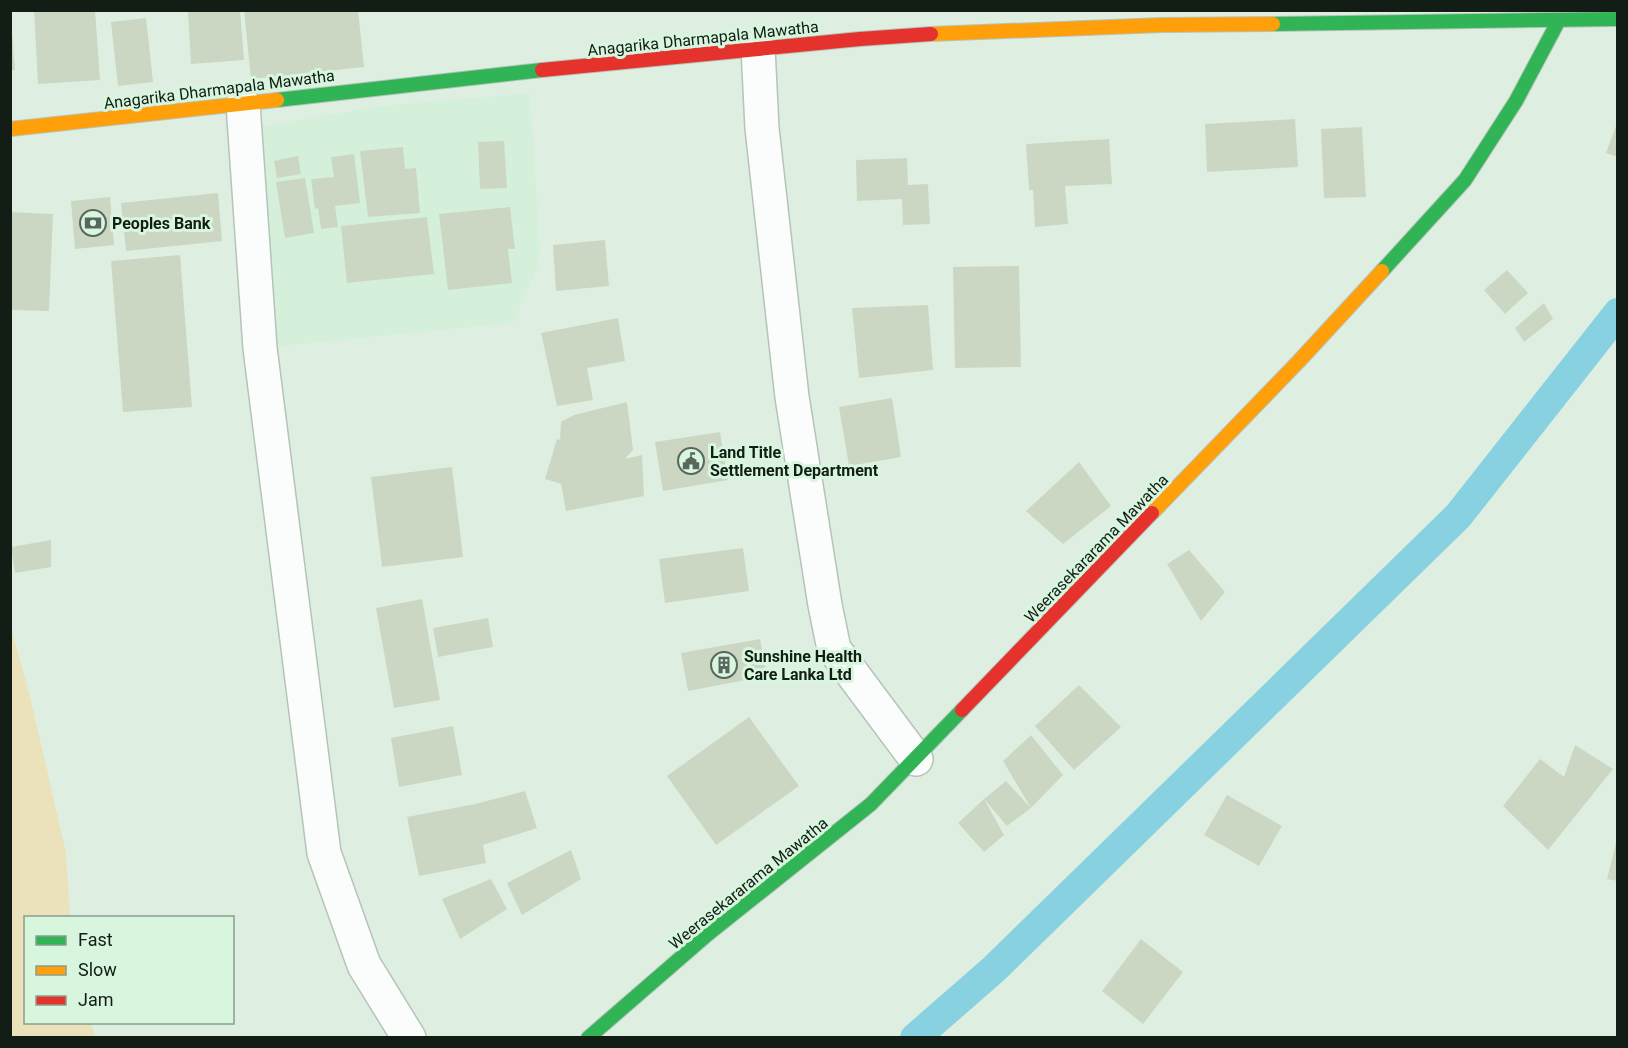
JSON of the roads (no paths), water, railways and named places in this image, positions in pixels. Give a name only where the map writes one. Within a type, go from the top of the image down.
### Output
[{"type":"main road","name":"Anagarika Dharmapala Mawatha","points":[[10,129],[758,48],[964,32],[1162,25],[1559,20],[1614,16]]},
{"type":"main road","name":"Weerasekararama Mawatha","points":[[588,1038],[708,934],[871,804],[1299,361],[1465,180],[1516,101],[1559,20]]},
{"type":"street","points":[[758,48],[762,128],[792,397],[819,570],[834,649],[916,759]]},
{"type":"street","points":[[243,104],[260,348],[324,853],[364,965],[409,1038]]},
{"type":"waterway","points":[[915,1038],[994,969],[1458,516],[1618,313]]},
{"type":"place","name":"Peoples Bank","points":[[93,223]]},
{"type":"place","name":"Land Title Settlement Department","points":[[691,461]]},
{"type":"place","name":"Sunshine Health Care Lanka Ltd","points":[[724,665]]}]
